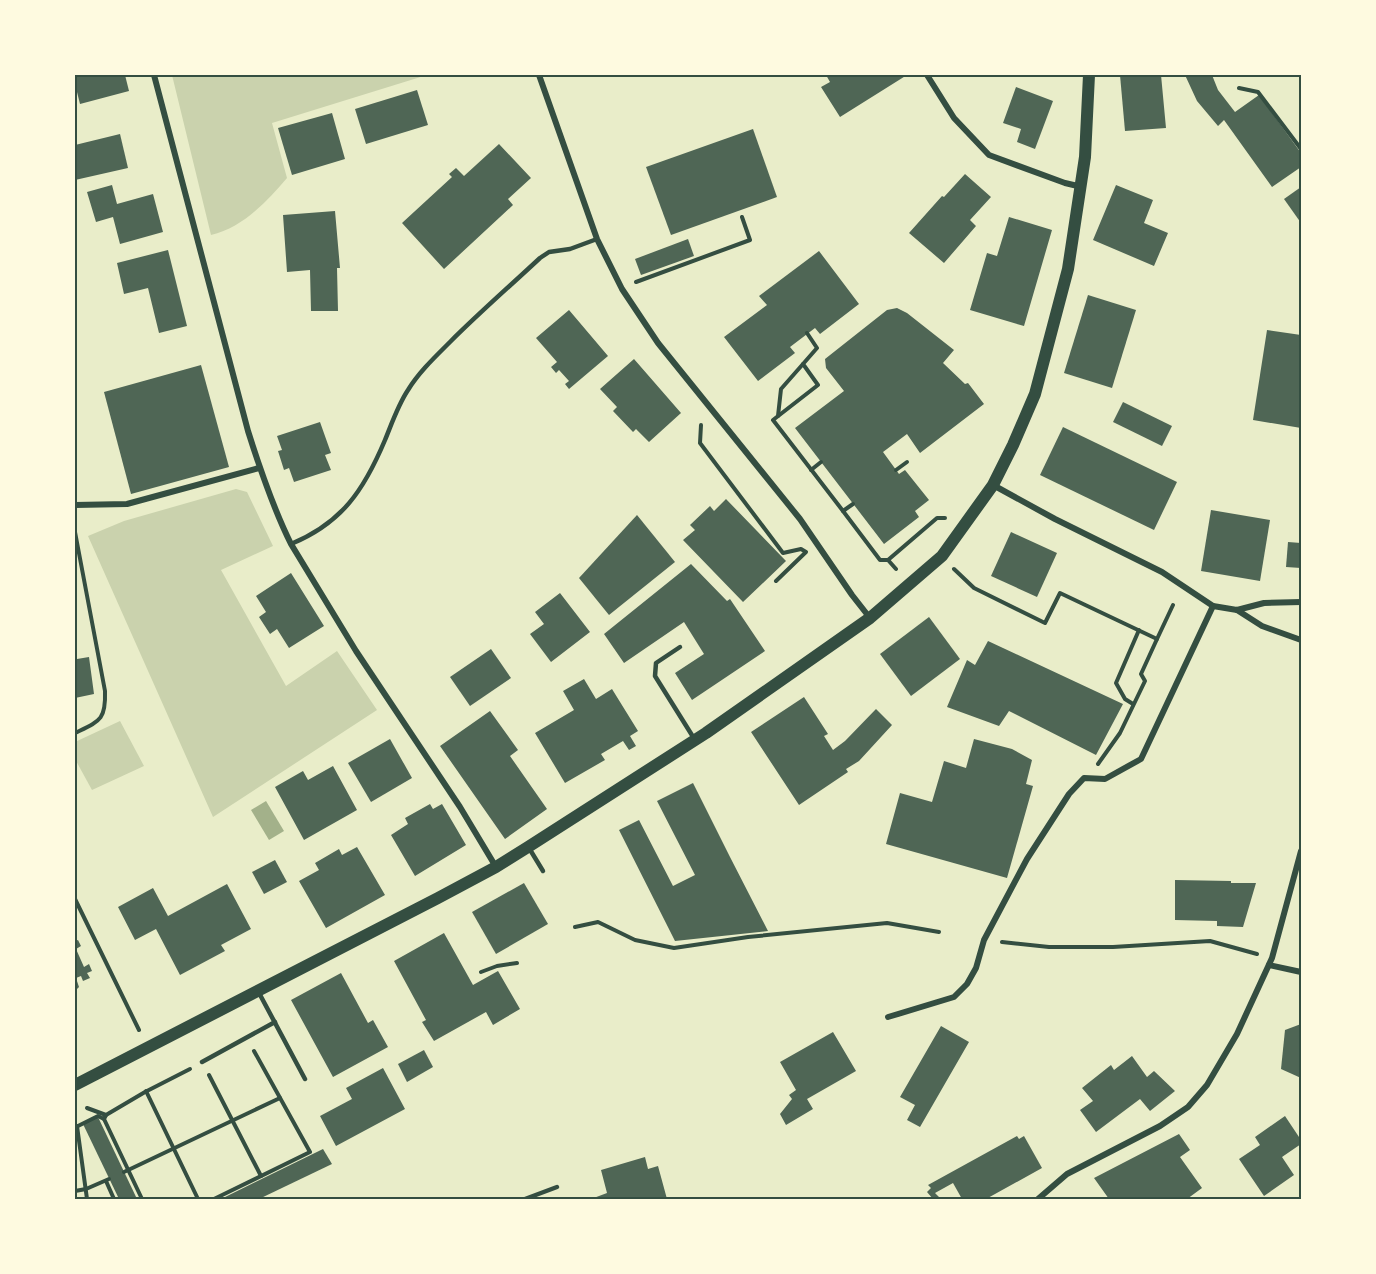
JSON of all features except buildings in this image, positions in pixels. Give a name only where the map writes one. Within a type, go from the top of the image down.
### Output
[{"type":"main road","points":[[75,1085],[496,867],[528,848],[695,740],[870,618],[942,556],[993,484],[1035,394],[1068,269],[1082,187],[1089,75]]},
{"type":"street","points":[[154,75],[259,468],[291,544],[356,651],[460,807],[496,867]]},
{"type":"street","points":[[539,75],[597,239],[622,289],[658,343],[800,519],[870,618]]},
{"type":"street","points":[[927,75],[954,118],[989,155],[1082,187]]},
{"type":"street","points":[[75,505],[127,504],[259,468]]},
{"type":"street","points":[[993,484],[1055,519],[1162,572],[1212,606],[1237,610],[1264,603],[1301,602]]},
{"type":"street","points":[[888,1017],[954,997],[967,984],[976,968],[984,940],[1027,859],[1069,794],[1084,778],[1105,779],[1141,759],[1212,606]]},
{"type":"street","points":[[1237,610],[1262,627],[1301,640]]},
{"type":"street","points":[[1038,1199],[1067,1174],[1160,1126],[1188,1107],[1207,1085],[1227,1052],[1270,962],[1301,851]]},
{"type":"street","points":[[1270,962],[1301,972]]},
{"type":"lane","points":[[291,544],[321,529],[359,492],[408,389],[465,327],[549,252],[570,249],[597,239]]},
{"type":"lane","points":[[680,647],[656,663],[655,676],[695,740]]},
{"type":"lane","points":[[528,848],[543,871]]},
{"type":"lane","points":[[257,989],[305,1079]]},
{"type":"lane","points":[[202,1062],[274,1022]]},
{"type":"lane","points":[[525,1199],[557,1187]]},
{"type":"path","points":[[1239,88],[1258,92],[1301,149]]},
{"type":"path","points":[[622,289],[750,240],[742,217]]},
{"type":"path","points":[[778,416],[781,389],[817,348],[807,333]]},
{"type":"path","points":[[803,364],[818,385],[773,420],[880,560],[888,560],[937,518],[949,517]]},
{"type":"path","points":[[702,419],[700,442],[783,553],[801,549],[806,552],[776,581]]},
{"type":"path","points":[[811,470],[821,462]]},
{"type":"path","points":[[896,470],[907,462]]},
{"type":"path","points":[[843,511],[853,504]]},
{"type":"path","points":[[75,532],[105,691],[106,711],[98,721],[75,733]]},
{"type":"path","points":[[888,560],[898,572]]},
{"type":"path","points":[[953,568],[974,588],[1045,623],[1060,593],[1157,639]]},
{"type":"path","points":[[1098,765],[1120,733],[1144,681],[1141,674],[1173,605]]},
{"type":"path","points":[[1133,704],[1125,699],[1116,683],[1139,630]]},
{"type":"path","points":[[75,899],[139,1031]]},
{"type":"path","points":[[575,927],[598,922],[635,940],[674,948],[748,937],[887,923],[939,932]]},
{"type":"path","points":[[984,940],[1049,947],[1113,948],[1210,941],[1270,962]]},
{"type":"path","points":[[481,972],[497,966],[517,963]]},
{"type":"path","points":[[214,1199],[310,1152],[253,1050],[232,1056],[227,1048]]},
{"type":"path","points":[[87,1199],[75,1124],[98,1116],[105,1117],[146,1091],[202,1062],[261,1176]]},
{"type":"path","points":[[146,1091],[198,1199]]},
{"type":"path","points":[[127,1172],[280,1098]]},
{"type":"path","points":[[87,1108],[105,1117],[127,1172],[142,1199]]},
{"type":"path","points":[[75,1168],[83,1167]]},
{"type":"path","points":[[75,1191],[107,1180],[114,1199]]},
{"type":"shaded area","points":[[172,75],[427,75],[272,123],[287,178],[263,204],[244,220],[211,235]]},
{"type":"shaded area","points":[[236,489],[247,492],[273,546],[221,570],[286,686],[337,651],[377,710],[213,817],[88,536],[124,521]]},
{"type":"shaded area","points":[[120,721],[144,766],[92,790],[75,759],[75,742]]},
{"type":"shaded area","points":[[266,801],[284,831],[269,840],[251,810]]}]
